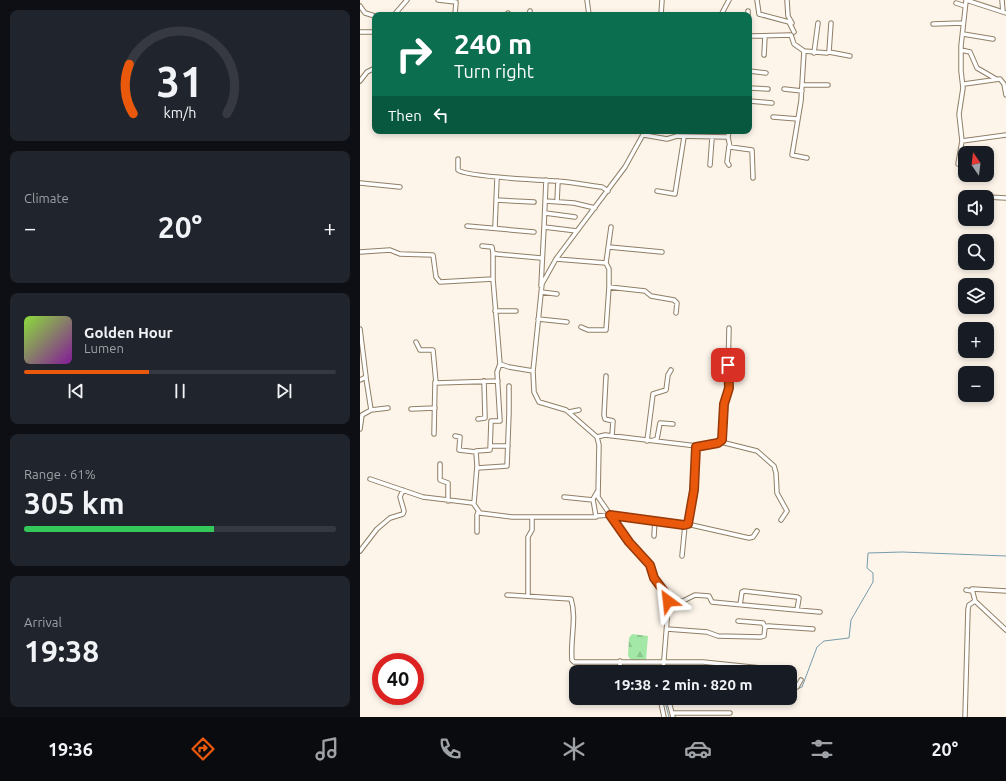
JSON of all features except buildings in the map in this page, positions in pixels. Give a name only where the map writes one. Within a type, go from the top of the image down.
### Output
[{"type":"street","points":[[397,12],[407,0]]},
{"type":"street","points":[[438,0],[456,2],[455,12]]},
{"type":"street","points":[[587,0],[589,12]]},
{"type":"street","points":[[661,12],[662,0]]},
{"type":"street","points":[[723,12],[729,0]]},
{"type":"street","points":[[757,0],[759,14],[789,22],[793,34]]},
{"type":"street","points":[[787,0],[787,12],[793,24],[794,44],[804,51],[829,52],[850,56]]},
{"type":"street","points":[[961,146],[962,141],[959,117],[964,84],[961,71],[961,50],[966,0],[1004,12],[1002,0]]},
{"type":"street","points":[[956,3],[965,6]]},
{"type":"street","points":[[360,6],[365,13],[372,15]]},
{"type":"street","points":[[814,52],[818,23]]},
{"type":"street","points":[[829,52],[831,23]]},
{"type":"street","points":[[933,24],[963,23]]},
{"type":"street","points":[[360,32],[372,32]]},
{"type":"street","points":[[752,36],[793,34]]},
{"type":"street","points":[[962,34],[992,38]]},
{"type":"street","points":[[764,55],[765,36]]},
{"type":"street","points":[[961,50],[970,52],[977,68],[1002,82],[1006,95]]},
{"type":"street","points":[[804,51],[802,91],[793,140],[792,155],[806,158]]},
{"type":"street","points":[[360,82],[367,72],[372,70]]},
{"type":"street","points":[[752,71],[766,73]]},
{"type":"street","points":[[964,84],[985,82],[996,79]]},
{"type":"street","points":[[802,85],[828,85]]},
{"type":"street","points":[[752,88],[768,89]]},
{"type":"street","points":[[784,90],[802,91]]},
{"type":"street","points":[[752,101],[772,103]]},
{"type":"street","points":[[773,116],[798,119]]},
{"type":"street","points":[[541,287],[556,259],[629,161],[643,134]]},
{"type":"street","points":[[648,134],[669,139],[676,136],[712,138],[728,137]]},
{"type":"street","points":[[728,134],[729,146],[726,162],[729,165]]},
{"type":"street","points":[[962,141],[1006,135]]},
{"type":"street","points":[[657,191],[675,194],[684,137]]},
{"type":"street","points":[[710,165],[712,138]]},
{"type":"street","points":[[729,146],[752,150],[753,178]]},
{"type":"street","points":[[458,159],[457,168],[459,172],[497,178],[558,181],[602,187],[608,191]]},
{"type":"street","points":[[495,227],[497,178]]},
{"type":"street","points":[[546,180],[541,258],[541,292],[533,371],[534,392],[538,402],[569,412],[597,437],[599,445],[597,492],[600,501],[629,542],[650,565],[654,578],[666,594],[668,601],[664,665]]},
{"type":"street","points":[[557,202],[558,181]]},
{"type":"street","points":[[360,183],[400,187]]},
{"type":"street","points":[[994,198],[1006,198]]},
{"type":"street","points":[[496,200],[534,202]]},
{"type":"street","points":[[545,201],[584,204],[595,208]]},
{"type":"street","points":[[545,213],[575,216]]},
{"type":"street","points":[[467,226],[495,227],[534,232]]},
{"type":"street","points":[[544,227],[577,232]]},
{"type":"street","points":[[581,327],[588,330],[606,330],[609,269],[606,264],[611,227]]},
{"type":"street","points":[[455,436],[460,436],[459,450],[490,450],[491,422],[500,422],[498,370],[500,364],[493,280],[493,253],[492,247],[482,246]]},
{"type":"street","points":[[609,247],[662,252]]},
{"type":"street","points":[[360,252],[390,250],[400,254],[433,255],[436,277],[440,282],[493,280]]},
{"type":"street","points":[[493,253],[541,258]]},
{"type":"street","points":[[556,259],[606,264]]},
{"type":"street","points":[[608,287],[645,291],[651,296],[674,300],[677,303],[676,313]]},
{"type":"street","points":[[541,292],[557,294]]},
{"type":"street","points":[[496,311],[516,311]]},
{"type":"street","points":[[538,319],[567,322]]},
{"type":"street","points":[[721,442],[724,404],[728,395],[730,382],[728,374],[729,328]]},
{"type":"street","points":[[360,329],[371,410]]},
{"type":"street","points":[[416,342],[420,350],[433,350],[435,382],[434,434]]},
{"type":"street","points":[[500,364],[533,371]]},
{"type":"street","points":[[649,441],[653,394],[666,390],[667,376],[671,370]]},
{"type":"street","points":[[606,376],[604,415],[605,419],[613,422],[612,436]]},
{"type":"street","points":[[360,380],[366,378]]},
{"type":"street","points":[[478,419],[485,418],[484,381]]},
{"type":"street","points":[[435,382],[498,381]]},
{"type":"street","points":[[477,468],[506,466],[510,413],[509,386]]},
{"type":"street","points":[[360,429],[362,415],[371,410],[388,408]]},
{"type":"street","points":[[411,409],[435,408]]},
{"type":"street","points":[[569,412],[579,410]]},
{"type":"street","points":[[500,412],[510,413]]},
{"type":"street","points":[[649,441],[657,439],[660,423],[673,424]]},
{"type":"street","points":[[597,437],[612,436],[697,446],[721,442],[757,451],[774,466],[776,473],[777,493],[787,511],[781,520]]},
{"type":"street","points":[[490,446],[508,446]]},
{"type":"street","points":[[682,556],[686,525],[694,490],[697,446]]},
{"type":"street","points":[[476,451],[477,468],[474,503],[478,512],[477,532]]},
{"type":"street","points":[[440,464],[440,480],[448,483],[448,501]]},
{"type":"street","points":[[370,479],[423,497],[474,503]]},
{"type":"street","points":[[360,551],[377,528],[390,518],[404,513],[400,497],[403,490]]},
{"type":"street","points":[[596,516],[593,500],[597,492]]},
{"type":"street","points":[[564,497],[593,500]]},
{"type":"street","points":[[478,512],[512,517],[532,518],[610,515],[686,525],[749,538],[753,537],[757,531]]},
{"type":"street","points":[[528,596],[528,537],[532,530],[532,518]]},
{"type":"street","points":[[654,536],[655,520]]},
{"type":"street","points":[[966,590],[972,591],[974,588],[1006,591]]},
{"type":"street","points":[[740,605],[742,592],[744,591],[798,597],[797,610]]},
{"type":"street","points":[[972,591],[975,601],[1006,630]]},
{"type":"street","points":[[507,595],[572,600],[571,653],[573,662],[664,661],[703,662],[732,665]]},
{"type":"street","points":[[668,601],[683,601],[697,595],[709,596],[712,602],[820,612]]},
{"type":"street","points":[[965,717],[968,609],[969,605],[975,601]]},
{"type":"street","points":[[667,629],[708,632],[718,636],[764,636],[765,627],[763,623],[738,621]]},
{"type":"street","points":[[765,627],[813,629]]},
{"type":"street","points":[[797,687],[801,680]]},
{"type":"street","points":[[661,705],[664,717]]},
{"type":"street","points":[[670,705],[672,715],[730,713]]},
{"type":"green space","points":[[632,634],[648,636],[646,660],[644,662],[631,660],[628,656],[629,638]]},
{"type":"waterway","points":[[797,689],[802,687],[817,647],[824,641],[849,638],[851,620],[873,582],[873,573],[867,568],[868,553],[902,552],[1006,556]]},
{"type":"waterway","points":[[666,705],[669,717]]},
{"type":"route","points":[[668,601],[666,594],[654,578],[651,567],[646,559],[629,542],[610,515],[684,525],[688,524],[694,490],[696,447],[699,445],[718,443],[722,440],[724,404],[728,395],[730,382],[728,365]]}]
